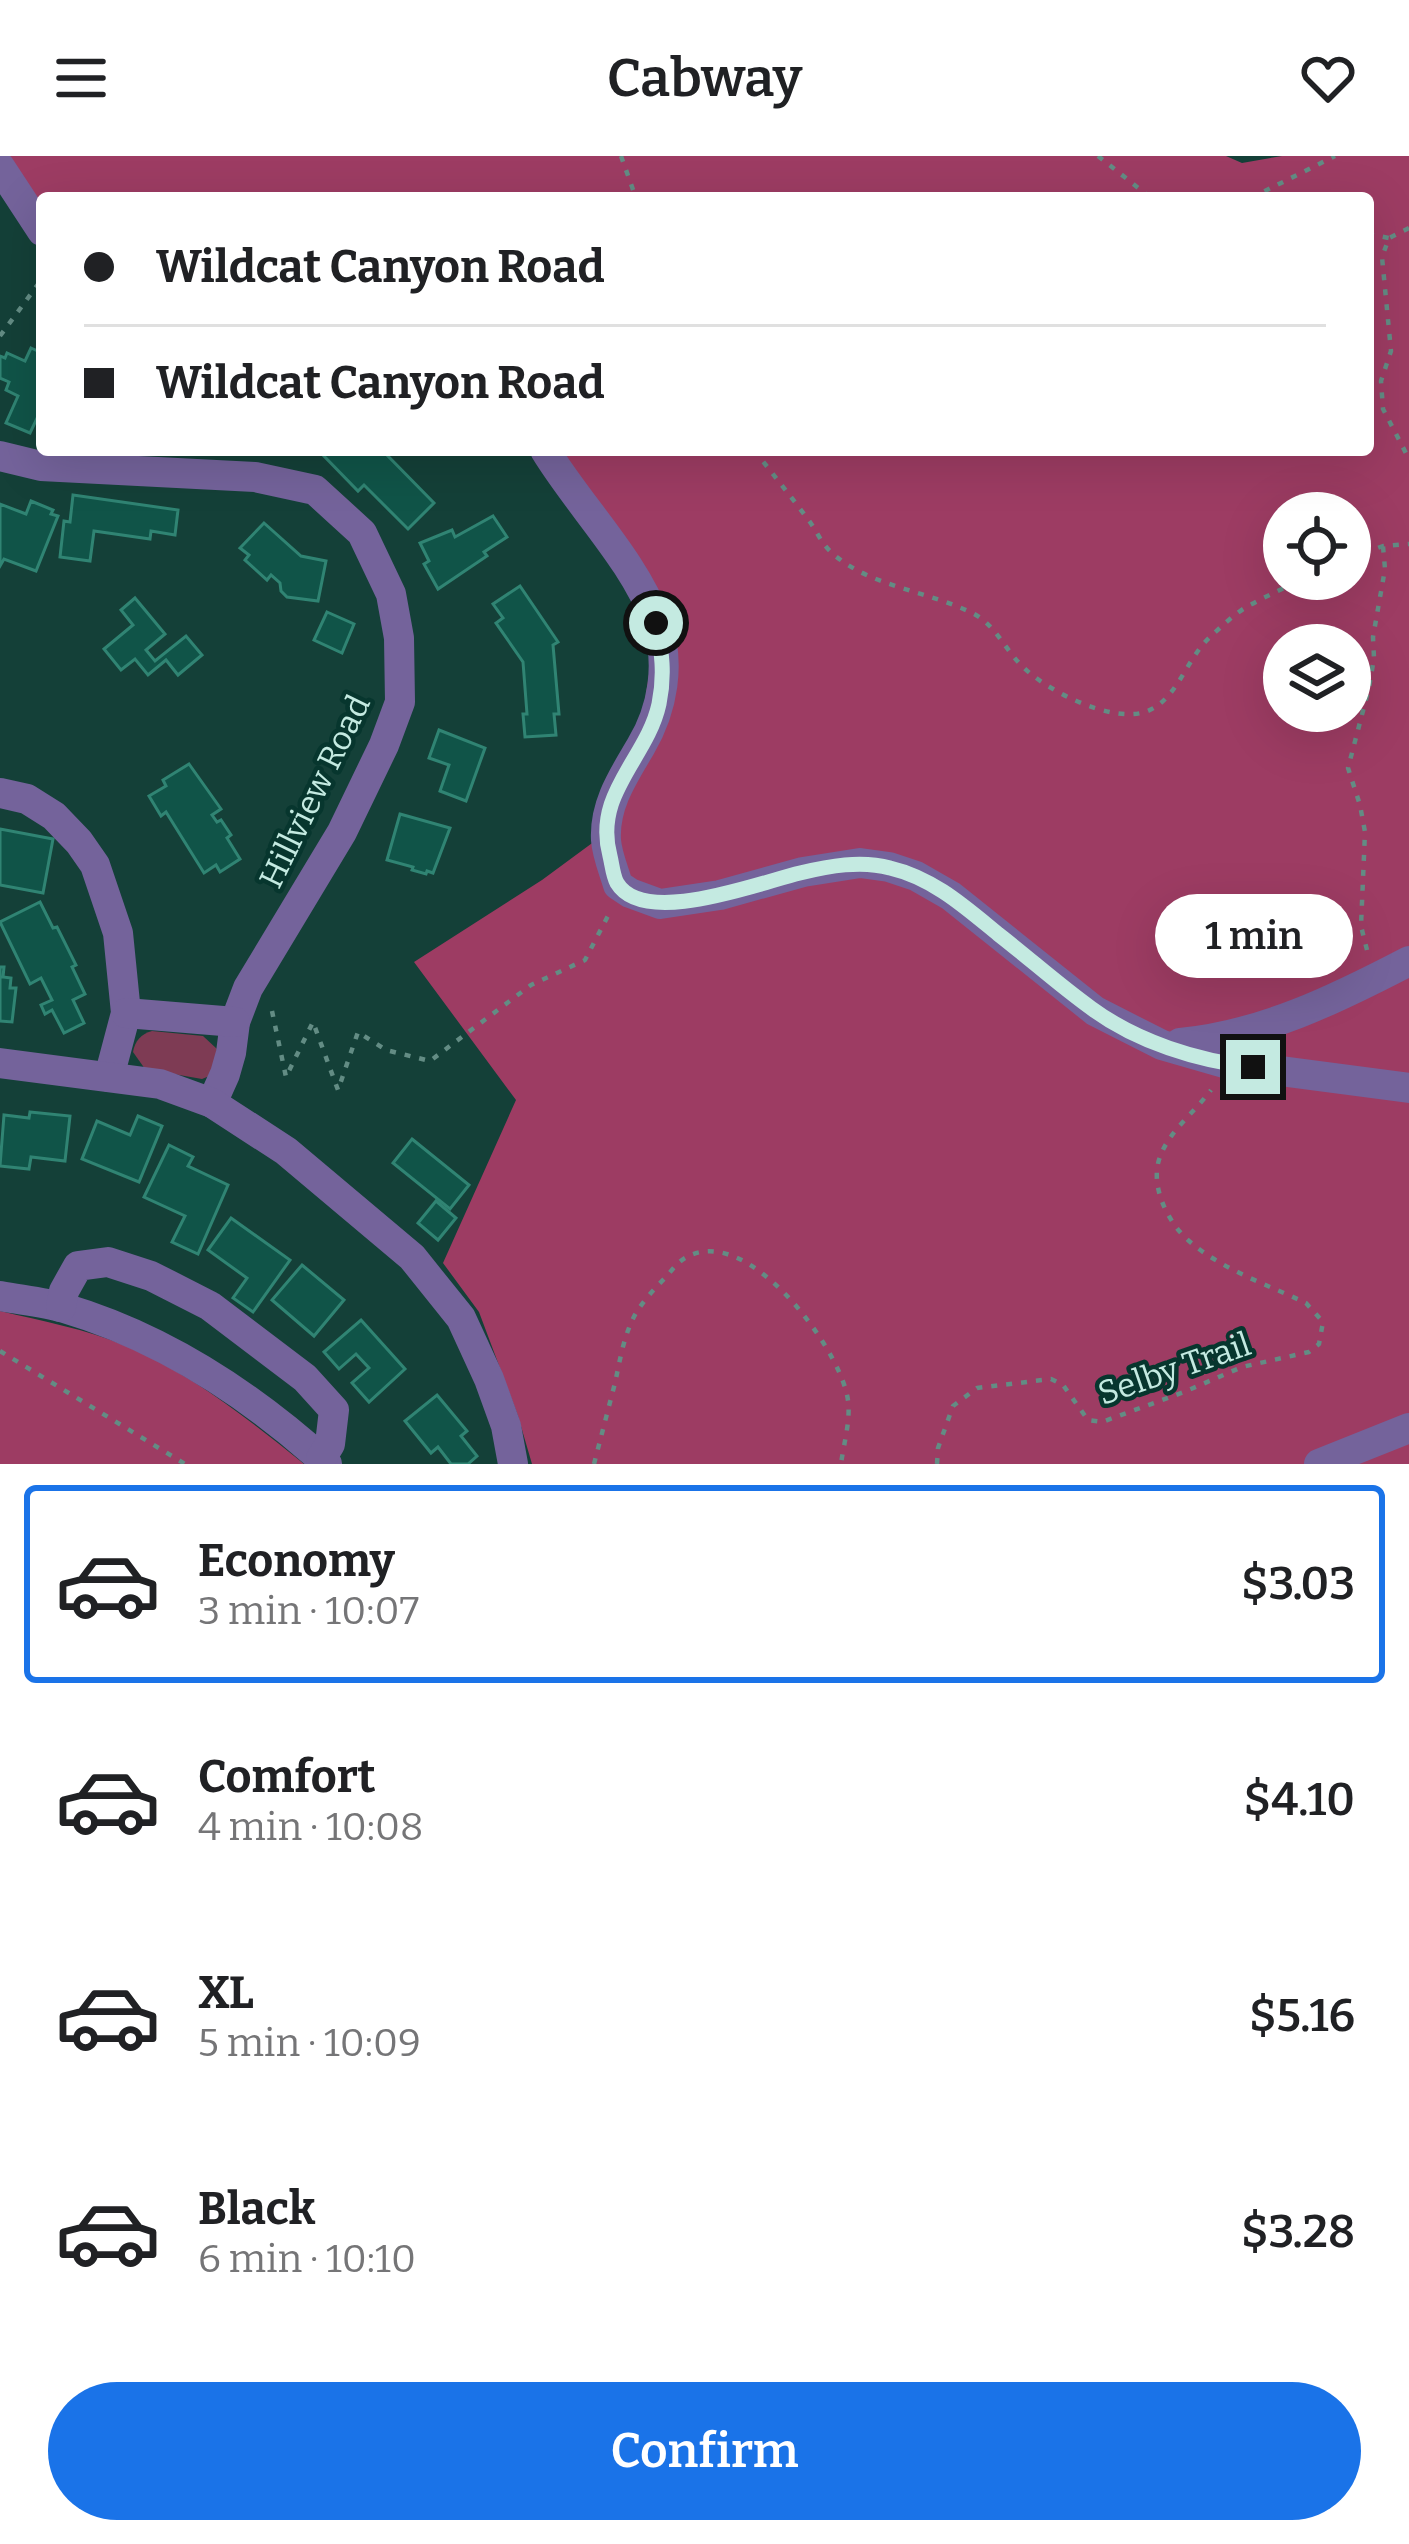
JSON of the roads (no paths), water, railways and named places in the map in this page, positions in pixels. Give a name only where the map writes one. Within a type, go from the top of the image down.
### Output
[{"type":"street","points":[[0,167],[36,222]]},
{"type":"street","name":"Hillview Road","points":[[0,456],[41,466],[255,476],[314,490],[362,532],[391,594],[399,638],[400,701],[342,832],[248,988],[212,1103]]},
{"type":"street","points":[[549,456],[637,582],[656,623],[664,664],[658,708],[617,785],[609,813],[606,841],[618,885],[660,904],[720,895],[802,872],[860,863],[889,867],[951,896],[1094,1011],[1162,1045],[1228,1064],[1409,1088]]},
{"type":"street","points":[[0,793],[26,799],[53,816],[95,865],[118,933],[126,1013],[110,1077]]},
{"type":"street","points":[[1162,1045],[1217,1040],[1297,1016],[1409,961]]},
{"type":"street","points":[[126,1013],[181,1018],[233,1037]]},
{"type":"street","points":[[0,1063],[160,1084],[212,1103],[286,1150],[412,1257],[461,1318],[489,1379],[514,1464]]},
{"type":"street","points":[[0,1296],[61,1307],[122,1329],[186,1361],[254,1403],[324,1462],[334,1410],[305,1378],[210,1306],[151,1276],[108,1262],[78,1266],[61,1307]]},
{"type":"street","points":[[1319,1464],[1409,1429]]}]
